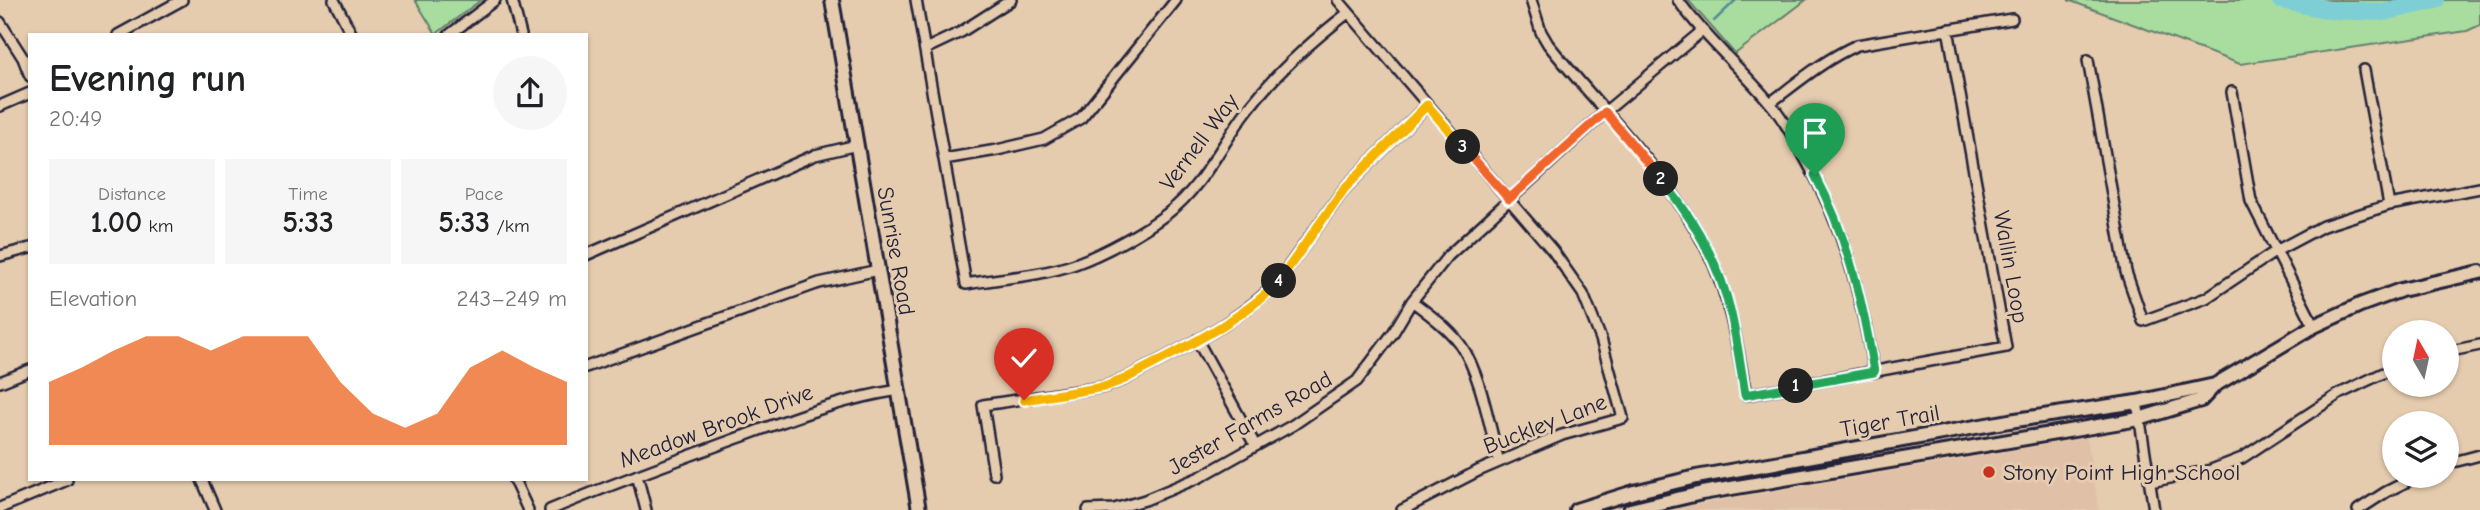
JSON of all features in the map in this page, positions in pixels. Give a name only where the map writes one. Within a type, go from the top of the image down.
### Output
[{"type":"street","points":[[122,33],[182,0]]},
{"type":"street","points":[[334,0],[351,33]]},
{"type":"street","points":[[452,33],[495,0]]},
{"type":"street","points":[[512,0],[520,33]]},
{"type":"street","name":"Sunrise Road","points":[[832,0],[919,510]]},
{"type":"street","name":"Vernell Way","points":[[916,0],[966,284],[1075,264],[1110,248],[1170,212],[1190,190],[1243,116],[1285,67],[1348,13]]},
{"type":"street","points":[[925,49],[961,32],[1010,0]]},
{"type":"street","points":[[944,159],[1044,139],[1081,118],[1176,0]]},
{"type":"street","name":"Buckley Lane","points":[[1338,0],[1553,251],[1583,294],[1601,339],[1623,418],[1562,435],[1499,462],[1402,510]]},
{"type":"street","points":[[1531,0],[1541,32],[1548,44],[1605,112]]},
{"type":"street","points":[[1678,0],[1702,32],[1770,103],[1791,132],[1815,175],[1841,232],[1866,321],[1874,372]]},
{"type":"street","points":[[1770,103],[1810,72],[1842,51],[1857,45],[2012,19]]},
{"type":"street","points":[[0,22],[28,71]]},
{"type":"street","name":"Wallin Loop","points":[[1605,112],[1678,200],[1697,230],[1731,312],[1745,395],[2006,347],[1948,29]]},
{"type":"street","name":"Jester Farms Road","points":[[1088,510],[1114,510],[1200,477],[1320,408],[1357,381],[1393,333],[1412,301],[1448,256],[1605,112],[1702,32]]},
{"type":"street","points":[[2088,60],[2126,272],[2143,321],[2206,298],[2276,251],[2323,226],[2389,205],[2480,188]]},
{"type":"street","points":[[2364,69],[2389,205]]},
{"type":"street","points":[[2232,92],[2251,201],[2314,326]]},
{"type":"street","points":[[0,106],[28,94]]},
{"type":"street","points":[[994,474],[982,405],[1104,387],[1125,379],[1246,311],[1268,293],[1345,188],[1427,105]]},
{"type":"street","points":[[588,254],[815,155],[857,145]]},
{"type":"street","points":[[0,256],[28,249]]},
{"type":"street","points":[[588,366],[819,283],[878,270]]},
{"type":"street","name":"Tiger Trail","points":[[1630,510],[1716,490],[2139,419],[2201,400],[2215,385],[2314,326],[2360,305],[2401,290],[2480,272]]},
{"type":"street","points":[[1412,301],[1444,326],[1462,346],[1477,380],[1499,462]]},
{"type":"street","points":[[1197,340],[1255,445]]},
{"type":"street","points":[[2459,349],[2480,345]]},
{"type":"street","points":[[0,383],[28,371]]},
{"type":"street","points":[[2150,482],[2203,472],[2242,458],[2339,394],[2382,374]]},
{"type":"street","name":"Tiger Trail","points":[[1576,510],[1696,477],[2137,401],[2215,385]]},
{"type":"street","name":"Meadow Brook Drive","points":[[550,510],[831,404],[863,395],[899,390]]},
{"type":"street","points":[[2137,401],[2154,510]]},
{"type":"street","points":[[2459,461],[2480,455]]},
{"type":"street","points":[[638,475],[646,510]]},
{"type":"street","points":[[0,508],[65,481]]},
{"type":"street","points":[[202,481],[215,510]]},
{"type":"street","points":[[514,481],[528,510]]},
{"type":"street","points":[[2358,510],[2394,488]]},
{"type":"shaded area","name":"Stony Point High School","points":[[2087,438],[2099,510],[1671,510],[1683,507]]},
{"type":"green space","points":[[415,0],[481,0],[437,33]]},
{"type":"green space","points":[[1688,0],[1806,0],[1735,54]]},
{"type":"green space","points":[[2068,0],[2480,0],[2480,25],[2467,31],[2240,64]]},
{"type":"waterway","points":[[1714,21],[1736,0]]},
{"type":"waterway","points":[[2281,0],[2330,10],[2383,12],[2436,0]]},
{"type":"place","name":"Stony Point High School","points":[[1989,472]]},
{"type":"route","points":[[1024,400],[1104,387],[1125,379],[1246,311],[1280,279],[1356,175],[1427,105],[1509,199],[1605,112],[1678,200],[1697,230],[1731,312],[1745,395],[1874,372],[1866,321],[1855,277],[1841,232],[1815,175]]}]
